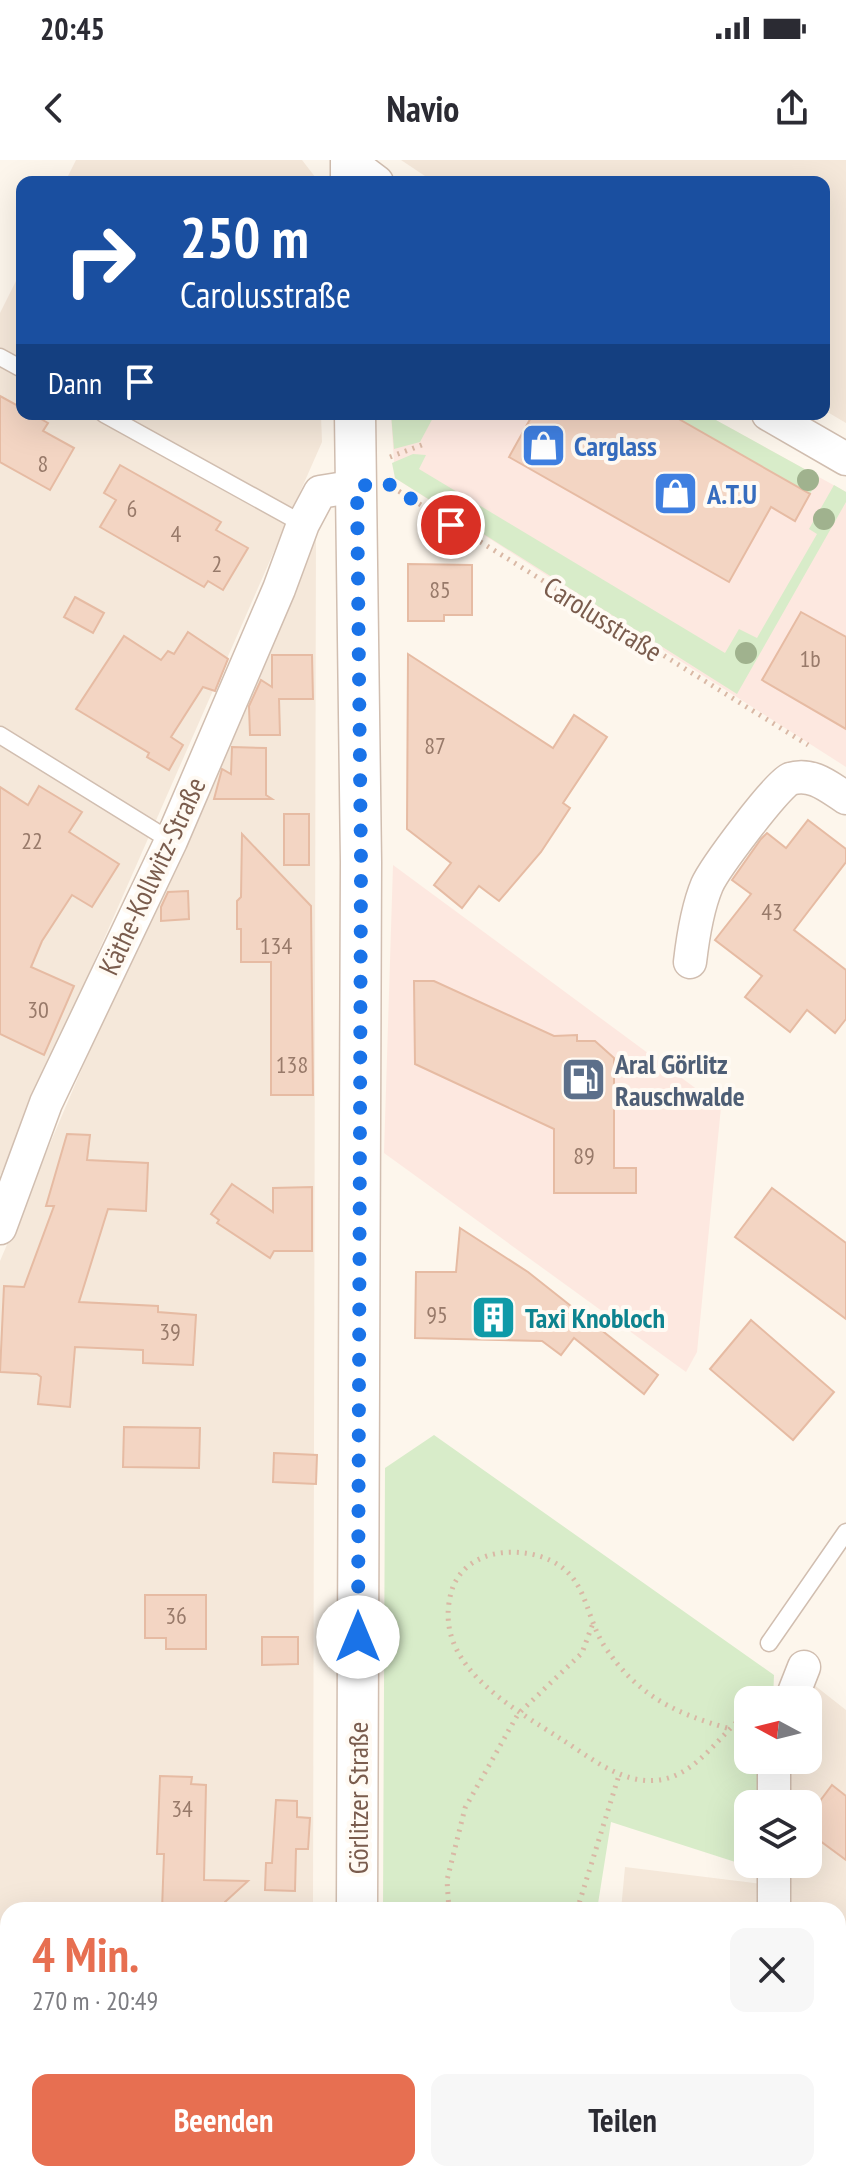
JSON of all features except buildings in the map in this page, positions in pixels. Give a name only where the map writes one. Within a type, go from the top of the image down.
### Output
[{"type":"street","name":"Görlitzer Straße","points":[[355,420],[361,862],[357,1902]]},
{"type":"street","points":[[778,420],[846,459]]},
{"type":"street","name":"Käthe-Kollwitz-Straße","points":[[0,1228],[46,1103],[171,841],[303,524],[320,492],[357,486]]},
{"type":"street","points":[[690,962],[694,931],[708,883],[773,793],[788,779],[805,777],[821,781],[846,798]]},
{"type":"street","points":[[797,1686],[804,1667]]},
{"type":"street","points":[[774,1878],[774,1902]]},
{"type":"lane","points":[[115,420],[303,524]]},
{"type":"lane","points":[[0,735],[171,841]]},
{"type":"lane","points":[[769,1643],[846,1532]]},
{"type":"path","name":"Carolusstraße","points":[[357,486],[387,483],[821,754]]},
{"type":"path","points":[[727,1728],[681,1715],[653,1699],[612,1656],[594,1622],[587,1599],[574,1579],[542,1557],[517,1552],[490,1554],[458,1575],[446,1622],[467,1667],[518,1714],[619,1775],[660,1780],[686,1771],[734,1723]]},
{"type":"path","points":[[448,1902],[447,1880],[465,1808],[518,1714],[582,1653],[594,1622]]},
{"type":"path","points":[[579,1902],[619,1775]]},
{"type":"shaded area","points":[[76,160],[302,160],[314,176],[68,176]]},
{"type":"shaded area","points":[[401,160],[846,160],[846,423],[830,414],[830,176],[425,176]]},
{"type":"shaded area","points":[[16,281],[16,420],[321,420],[322,442],[0,1176],[0,313]]},
{"type":"shaded area","points":[[391,420],[716,420],[846,492],[846,767],[395,478]]},
{"type":"shaded area","points":[[316,519],[313,1902],[0,1902],[0,1261]]},
{"type":"shaded area","points":[[393,865],[721,1107],[697,1352],[686,1372],[384,1153]]},
{"type":"shaded area","points":[[804,1677],[815,1686],[806,1686]]},
{"type":"shaded area","points":[[822,1691],[846,1710],[846,1902],[622,1902],[625,1867],[770,1885],[771,1878],[822,1878],[822,1790],[776,1790],[777,1774],[822,1774]]},
{"type":"green space","points":[[392,420],[432,420],[420,442],[394,449]]},
{"type":"green space","points":[[680,420],[716,420],[819,477],[810,494]]},
{"type":"green space","points":[[413,454],[426,455],[419,469],[725,653],[739,629],[757,638],[817,534],[809,529],[834,485],[846,492],[846,502],[737,694],[395,478],[392,463]]},
{"type":"green space","points":[[434,1435],[774,1675],[774,1686],[734,1686],[734,1774],[769,1774],[769,1790],[734,1790],[734,1862],[611,1822],[598,1902],[383,1902],[385,1468]]},
{"type":"place","name":"Carglass","points":[[543,446]]},
{"type":"place","name":"A.T.U","points":[[676,494]]},
{"type":"place","name":"Aral Görlitz Rauschwalde","points":[[584,1080]]},
{"type":"place","name":"Taxi Knobloch","points":[[494,1318]]},
{"type":"route","points":[[358,1637],[361,862],[357,486],[387,483],[451,525]]}]
